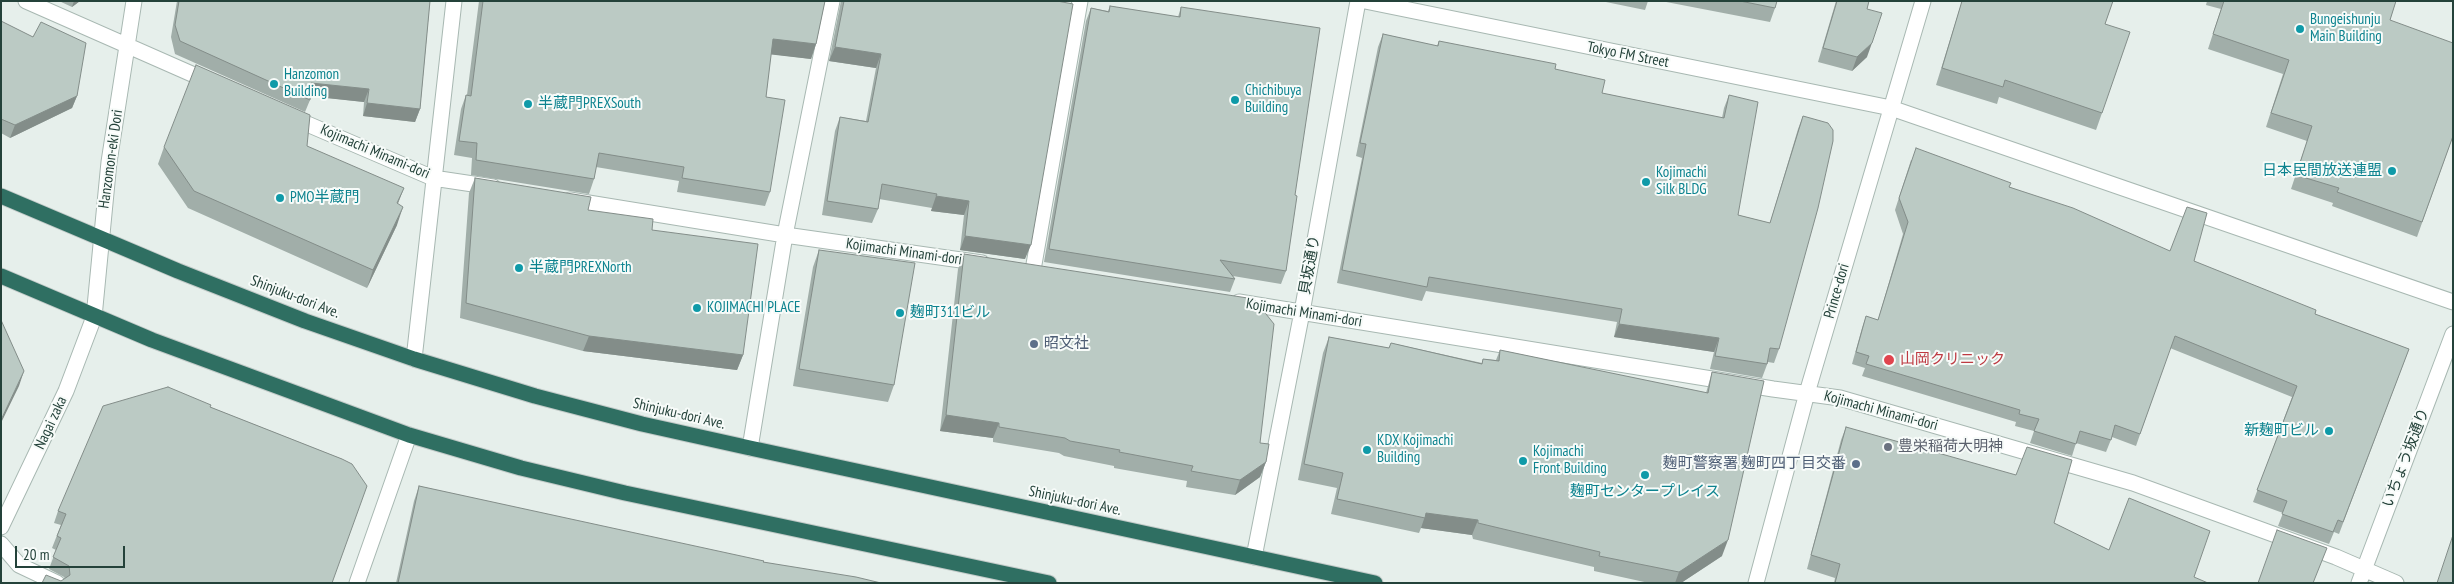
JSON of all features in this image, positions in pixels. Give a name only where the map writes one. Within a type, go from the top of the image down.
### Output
[{"type":"highway","name":"Shinjuku-dori Ave.","points":[[1,196],[101,239],[306,321],[414,359],[535,396],[642,424],[1374,583]]},
{"type":"highway","points":[[1,276],[94,317],[409,435],[521,468],[1029,581],[1049,583]]},
{"type":"street","points":[[26,1],[228,90]]},
{"type":"street","name":"Hanzomon-eki Dori","points":[[94,317],[109,162],[134,1]]},
{"type":"street","points":[[414,359],[454,1]]},
{"type":"street","points":[[750,448],[785,235],[832,1]]},
{"type":"street","points":[[1033,270],[1080,1]]},
{"type":"street","name":"貝坂通り","points":[[1254,557],[1302,312],[1358,1]]},
{"type":"street","name":"Tokyo FM Street","points":[[1365,1],[1891,108],[2453,302]]},
{"type":"street","name":"Prince-dori","points":[[1756,583],[1807,393],[1923,1]]},
{"type":"street","name":"Kojimachi Minami-dori","points":[[282,113],[433,178],[511,190]]},
{"type":"street","name":"Kojimachi Minami-dori","points":[[550,197],[785,235],[995,265]]},
{"type":"street","points":[[1014,268],[1052,273]]},
{"type":"street","name":"Kojimachi Minami-dori","points":[[1225,300],[1840,398],[2133,482],[2365,568],[2396,583]]},
{"type":"street","name":"Nagai zaka","points":[[1,527],[66,391],[94,317]]},
{"type":"street","name":"いちょう坂通り","points":[[2359,583],[2453,334]]},
{"type":"street","points":[[358,583],[409,435]]},
{"type":"street","points":[[1,544],[19,566],[57,583]]},
{"type":"building","points":[[179,1],[430,1],[420,109],[367,103],[369,89],[311,83],[310,100],[180,41],[175,25]]},
{"type":"building","points":[[483,1],[825,1],[816,44],[773,39],[766,97],[785,100],[770,192],[682,178],[684,167],[599,153],[594,179],[476,160],[477,143],[459,141],[466,95],[471,96]]},
{"type":"building","points":[[844,1],[1057,1],[1073,4],[1031,245],[965,236],[969,201],[936,196],[937,194],[882,184],[878,209],[827,201],[840,117],[868,122],[881,54],[835,47]]},
{"type":"building","points":[[1740,1],[1777,1],[1775,8]]},
{"type":"building","points":[[1837,1],[1869,1],[1867,9],[1882,13],[1872,43],[1857,57],[1823,48]]},
{"type":"building","points":[[1962,1],[2113,1],[2105,24],[2130,32],[2102,113],[2005,80],[2003,87],[1942,68]]},
{"type":"building","points":[[2224,1],[2396,1],[2390,20],[2453,43],[2453,136],[2422,222],[2337,192],[2339,188],[2296,175],[2312,126],[2271,113],[2289,60],[2213,34]]},
{"type":"building","points":[[1110,6],[1180,17],[1181,7],[1320,28],[1295,195],[1297,196],[1286,271],[1220,260],[1235,279],[1049,249],[1091,8],[1109,12]]},
{"type":"building","points":[[1,21],[33,37],[41,22],[86,43],[77,96],[15,125],[1,119]]},
{"type":"building","points":[[1383,34],[1438,46],[1439,41],[1556,64],[1555,69],[1605,80],[1602,93],[1724,118],[1729,95],[1758,102],[1738,215],[1770,223],[1803,116],[1828,123],[1833,130],[1833,141],[1818,208],[1779,349],[1770,348],[1767,364],[1715,356],[1719,338],[1619,324],[1622,309],[1429,277],[1427,287],[1342,270],[1366,144],[1360,143]]},
{"type":"building","name":"PMO半蔵門","points":[[196,65],[310,115],[307,146],[404,188],[397,203],[403,207],[373,270],[194,191],[164,147]]},
{"type":"building","points":[[1916,148],[2011,183],[2009,187],[2073,208],[2170,251],[2187,207],[2207,213],[2194,261],[2316,310],[2315,314],[2409,349],[2343,522],[2338,520],[2333,532],[2282,514],[2287,501],[2257,490],[2297,386],[2175,336],[2140,434],[2115,425],[2111,440],[2080,431],[2076,444],[2034,431],[2039,419],[2019,414],[2020,410],[1866,364],[1869,356],[1856,352],[1866,316],[1878,320],[1908,222],[1899,198]]},
{"type":"building","points":[[475,178],[591,197],[588,210],[653,219],[652,230],[758,244],[743,355],[589,336],[466,303]]},
{"type":"building","points":[[819,250],[915,263],[894,385],[799,369]]},
{"type":"building","points":[[964,254],[1254,299],[1274,324],[1260,443],[1269,444],[1266,462],[1240,480],[1191,471],[1193,466],[1119,452],[1120,450],[1070,441],[1065,438],[999,427],[999,423],[946,415]]},
{"type":"building","points":[[1,320],[24,371],[1,420]]},
{"type":"building","points":[[1329,337],[1389,348],[1391,343],[1482,364],[1483,359],[1499,361],[1500,350],[1708,393],[1712,372],[1764,381],[1728,540],[1679,572],[1599,556],[1600,552],[1478,523],[1478,520],[1426,513],[1425,518],[1337,499],[1343,473],[1304,464]]},
{"type":"building","points":[[168,387],[211,405],[210,407],[352,464],[367,486],[332,583],[42,583],[46,575],[61,581],[70,575],[69,566],[53,557],[61,538],[57,536],[66,514],[58,511],[103,406]]},
{"type":"building","points":[[1846,427],[2016,475],[2027,447],[2072,460],[2054,523],[2109,550],[2129,498],[2210,531],[2194,577],[2208,583],[1835,583],[1840,564],[1811,555]]},
{"type":"building","points":[[419,486],[763,562],[856,577],[881,583],[398,583]]},
{"type":"building","points":[[2277,530],[2327,548],[2313,583],[2258,583]]},
{"type":"building","points":[[2453,535],[2453,583],[2437,583]]},
{"type":"place","name":"Bungeishunju Main Building","points":[[2300,29]]},
{"type":"place","name":"Hanzomon Building","points":[[274,84]]},
{"type":"place","name":"Chichibuya Building","points":[[1235,100]]},
{"type":"place","name":"半蔵門PREXSouth","points":[[528,104]]},
{"type":"place","name":"日本民間放送連盟","points":[[2392,171]]},
{"type":"place","name":"Kojimachi Silk BLDG","points":[[1646,182]]},
{"type":"place","name":"PMO半蔵門","points":[[280,198]]},
{"type":"place","name":"半蔵門PREXNorth","points":[[519,268]]},
{"type":"place","name":"KOJIMACHI PLACE","points":[[697,308]]},
{"type":"place","name":"麹町311ビル","points":[[900,313]]},
{"type":"place","name":"昭文社","points":[[1034,344]]},
{"type":"place","name":"山岡クリニック","points":[[1889,360]]},
{"type":"place","name":"新麹町ビル","points":[[2329,431]]},
{"type":"place","name":"豊栄稲荷大明神","points":[[1888,447]]},
{"type":"place","name":"KDX Kojimachi Building","points":[[1367,450]]},
{"type":"place","name":"Kojimachi Front Building","points":[[1523,461]]},
{"type":"place","name":"麹町警察署 麹町四丁目交番","points":[[1856,464]]},
{"type":"place","name":"麹町センタープレイス","points":[[1645,475]]}]
